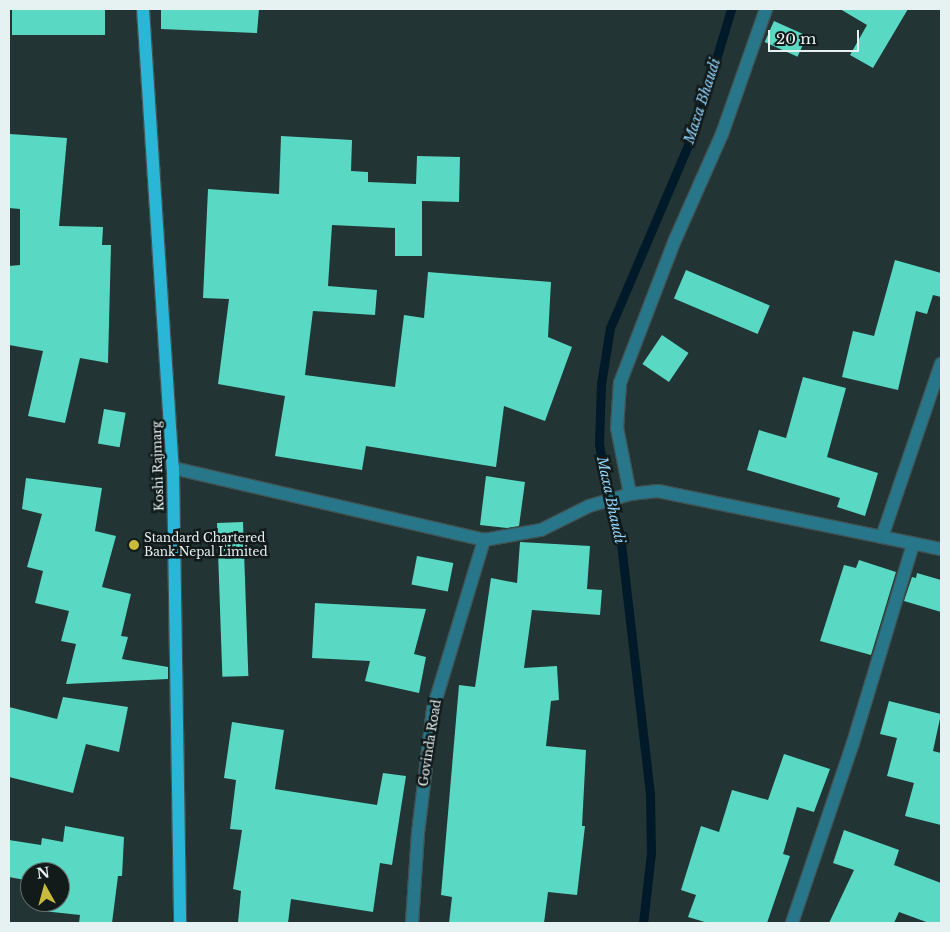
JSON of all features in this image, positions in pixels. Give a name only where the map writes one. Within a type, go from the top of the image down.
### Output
[{"type":"main road","name":"Koshi Rajmarg","points":[[143,9],[173,468],[180,923]]},
{"type":"street","points":[[630,494],[617,428],[620,383],[675,240],[722,134],[766,9]]},
{"type":"street","points":[[882,536],[941,364]]},
{"type":"street","points":[[173,468],[484,540],[541,530],[589,506],[630,494],[658,491],[882,536],[941,550]]},
{"type":"street","name":"Govinda Road","points":[[412,923],[418,833],[433,709],[484,540]]},
{"type":"street","points":[[792,923],[853,743],[913,544]]},
{"type":"building","points":[[12,9],[105,9],[105,35],[12,35]]},
{"type":"building","points":[[161,9],[259,9],[257,33],[161,29]]},
{"type":"building","points":[[840,9],[908,9],[873,68],[850,55],[867,25]]},
{"type":"building","points":[[774,21],[807,36],[798,57],[765,42]]},
{"type":"building","points":[[10,134],[67,138],[59,226],[103,227],[102,245],[111,245],[108,363],[80,358],[65,423],[28,416],[43,351],[9,345],[9,266],[20,265],[20,209],[9,208]]},
{"type":"building","points":[[281,136],[352,140],[351,171],[368,172],[368,182],[416,184],[417,156],[460,157],[459,202],[422,201],[422,256],[395,256],[395,228],[332,225],[328,286],[377,290],[375,315],[313,311],[305,375],[395,387],[404,315],[424,318],[428,272],[551,282],[548,337],[572,347],[545,421],[504,406],[496,467],[366,446],[362,470],[275,456],[285,396],[218,384],[229,299],[203,298],[208,189],[279,194]]},
{"type":"building","points":[[895,260],[941,273],[941,297],[933,295],[927,314],[916,311],[898,390],[842,377],[853,331],[874,336]]},
{"type":"building","points":[[686,270],[770,306],[758,334],[674,299]]},
{"type":"building","points":[[662,335],[689,353],[669,382],[642,364]]},
{"type":"building","points":[[803,377],[846,388],[827,457],[878,473],[865,516],[837,507],[840,498],[747,470],[759,430],[786,438]]},
{"type":"building","points":[[104,409],[126,413],[120,447],[98,443]]},
{"type":"building","points":[[486,476],[525,482],[519,526],[507,528],[480,525]]},
{"type":"building","points":[[26,478],[102,488],[95,531],[116,536],[102,587],[131,594],[121,636],[128,637],[122,659],[168,667],[168,679],[66,684],[76,644],[61,641],[69,611],[35,603],[43,571],[27,567],[42,514],[22,509]]},
{"type":"building","points":[[243,522],[248,676],[222,677],[217,523]]},
{"type":"building","points":[[520,542],[590,546],[587,589],[602,590],[600,615],[532,610],[524,668],[557,666],[559,700],[551,701],[546,746],[586,750],[582,826],[585,826],[577,895],[548,892],[544,923],[449,923],[452,897],[441,895],[459,685],[475,687],[491,578],[517,583]]},
{"type":"building","points":[[417,556],[453,563],[448,592],[411,584]]},
{"type":"building","points":[[859,560],[896,572],[871,655],[820,641],[844,565],[856,568]]},
{"type":"building","points":[[917,573],[941,580],[941,612],[904,601],[912,577],[916,578]]},
{"type":"building","points":[[315,603],[426,609],[414,654],[426,657],[419,693],[365,681],[370,661],[312,658]]},
{"type":"building","points":[[63,697],[128,707],[119,752],[86,744],[73,793],[9,777],[9,707],[57,719]]},
{"type":"building","points":[[889,701],[941,714],[933,751],[941,753],[941,825],[905,816],[914,783],[887,776],[897,738],[880,734]]},
{"type":"building","points":[[232,722],[284,730],[275,789],[377,805],[383,773],[406,776],[392,865],[380,863],[373,912],[291,899],[288,923],[238,923],[241,891],[233,889],[242,830],[230,829],[236,780],[224,778]]},
{"type":"building","points":[[784,754],[830,769],[814,812],[797,807],[783,854],[790,856],[767,923],[708,923],[688,917],[696,895],[681,890],[701,826],[719,832],[732,790],[768,800]]},
{"type":"building","points":[[65,826],[124,837],[122,876],[118,876],[112,923],[79,923],[80,915],[52,912],[70,912],[70,862],[20,862],[20,879],[9,877],[9,840],[41,845],[42,838],[63,842]]},
{"type":"building","points":[[844,830],[899,850],[894,865],[941,883],[941,923],[929,923],[899,912],[894,923],[829,923],[854,870],[833,863]]},
{"type":"waterway","name":"Maxa Bhaudi","points":[[643,923],[651,853],[650,794],[620,535],[606,487],[599,444],[601,384],[610,328],[696,126],[731,9]]},
{"type":"place","name":"Standard Chartered Bank Nepal Limited","points":[[134,545]]}]
